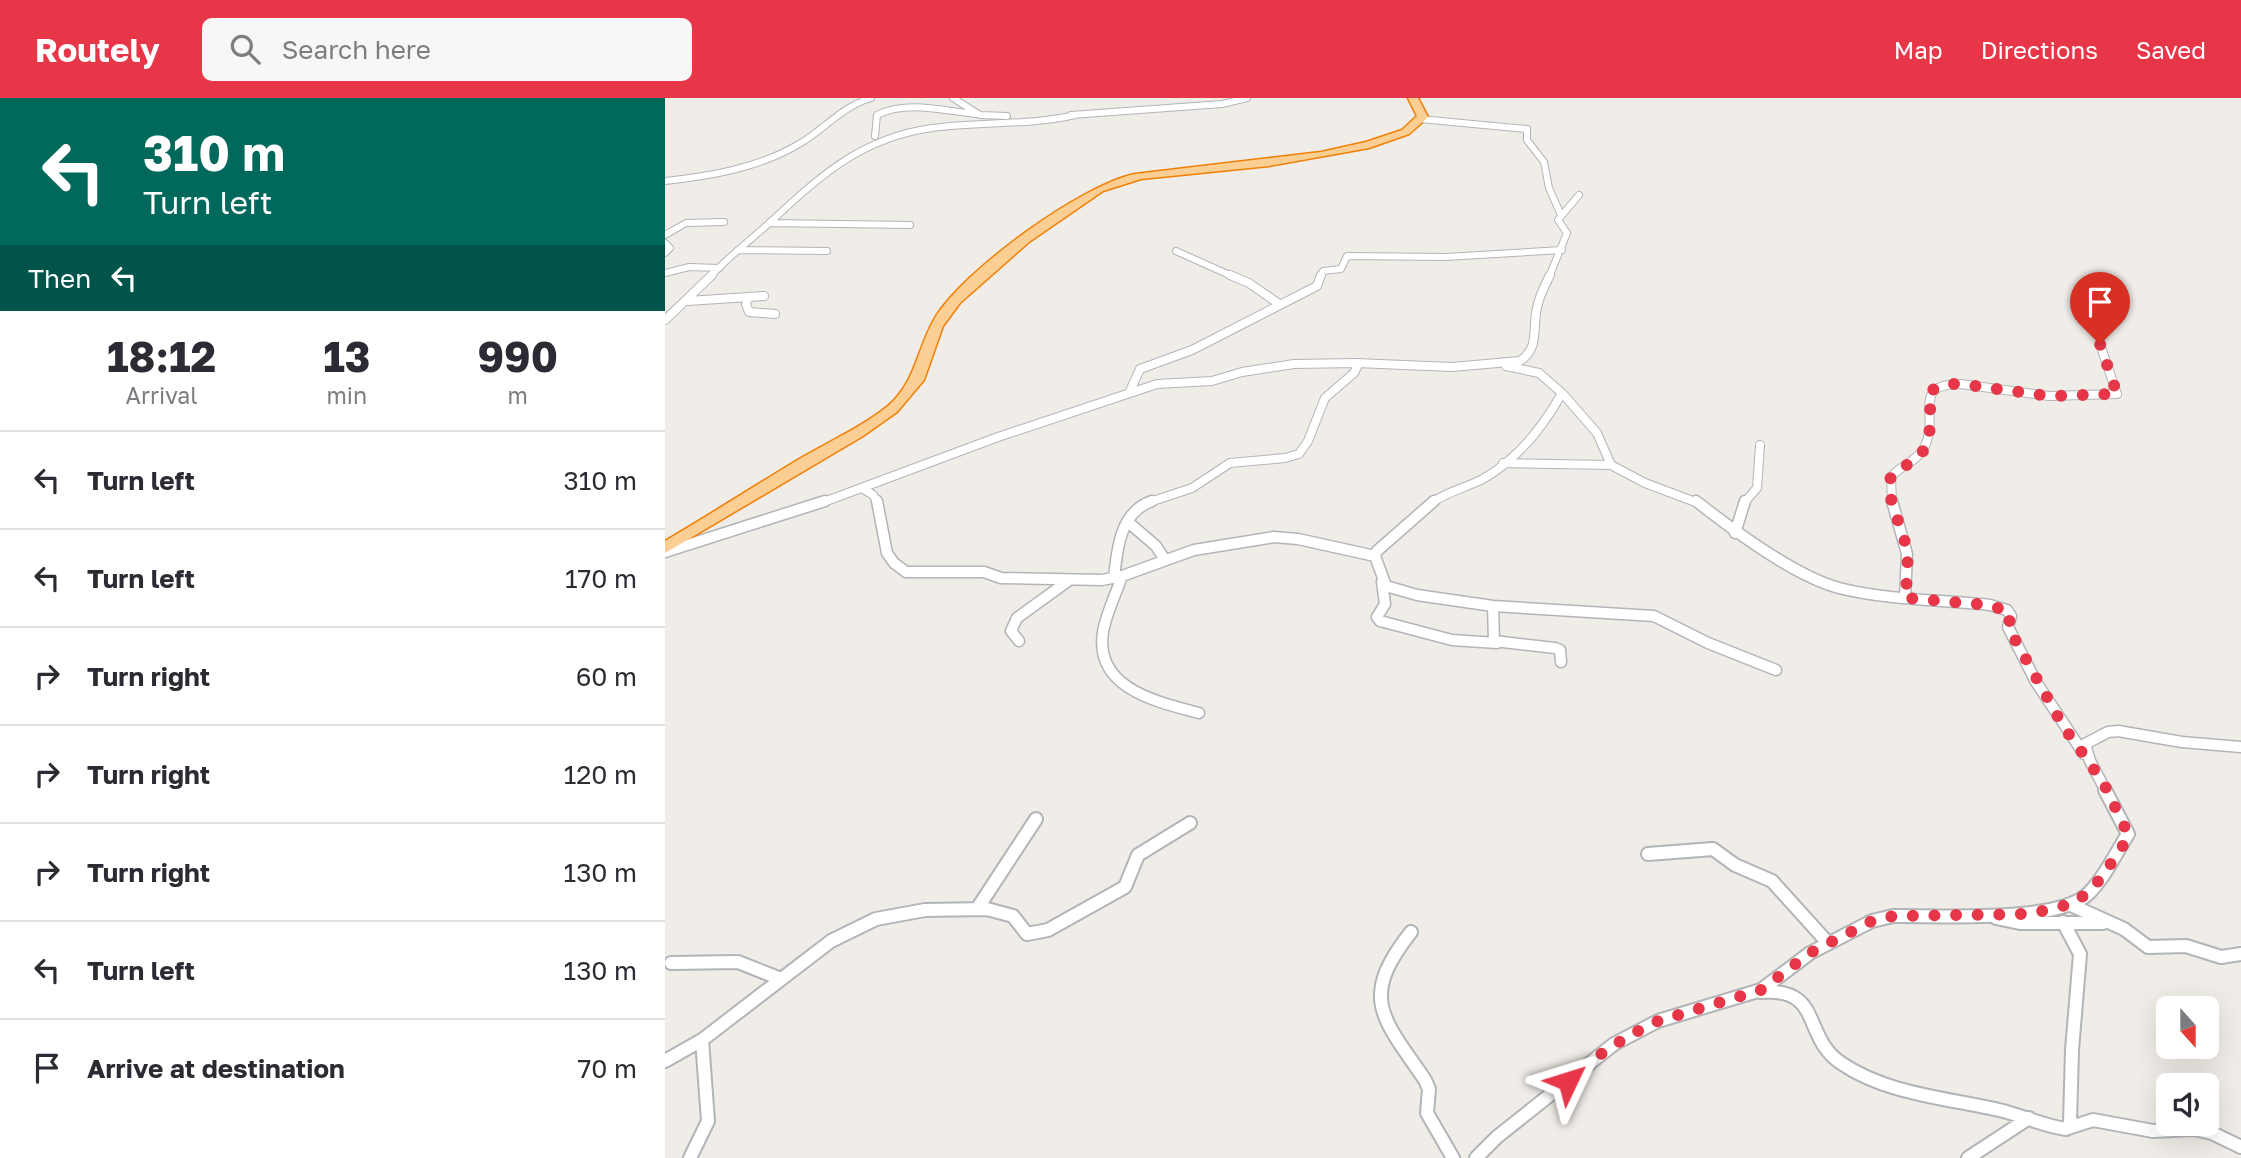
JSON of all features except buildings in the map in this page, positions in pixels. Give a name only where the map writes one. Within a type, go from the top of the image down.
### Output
[{"type":"highway","points":[[665,550],[869,425],[902,400],[919,379],[936,328],[955,301],[1001,260],[1088,194],[1118,181],[1141,176],[1273,162],[1394,138],[1416,126],[1420,119],[1421,108],[1413,98]]},
{"type":"street","points":[[665,181],[721,174],[772,156],[801,143],[847,105],[871,98]]},
{"type":"street","points":[[953,98],[981,115]]},
{"type":"street","points":[[875,136],[877,115],[887,109],[906,108],[981,115],[1076,115],[1222,104],[1247,98]]},
{"type":"street","points":[[665,320],[688,301],[738,250],[827,172],[888,137],[990,122],[1053,120],[1076,115]]},
{"type":"street","points":[[1420,119],[1527,129],[1529,145],[1544,162],[1549,188],[1561,215]]},
{"type":"street","points":[[665,550],[818,505],[1130,391],[1157,384],[1212,381],[1241,372],[1294,364],[1359,363],[1452,367],[1520,361],[1529,356],[1535,343],[1536,307],[1567,233],[1559,224],[1561,215],[1579,195]]},
{"type":"street","points":[[665,235],[674,227],[687,222],[724,222]]},
{"type":"street","points":[[769,223],[910,225]]},
{"type":"street","points":[[665,243],[670,248],[665,253]]},
{"type":"street","points":[[738,250],[827,251]]},
{"type":"street","points":[[1130,391],[1140,369],[1192,350],[1317,286],[1323,271],[1341,269],[1347,256],[1445,257],[1562,250]]},
{"type":"street","points":[[1176,251],[1249,283],[1279,304]]},
{"type":"street","points":[[665,273],[689,267],[719,268]]},
{"type":"street","points":[[688,301],[764,296]]},
{"type":"street","points":[[748,298],[746,304],[749,312],[775,314]]},
{"type":"street","points":[[1905,598],[1908,565],[1905,540],[1892,508],[1890,480],[1895,472],[1914,461],[1921,453],[1929,434],[1929,395],[1932,390],[1948,384],[1961,384],[2049,396],[2117,394],[2100,344]]},
{"type":"street","points":[[1199,713],[1149,698],[1117,683],[1108,670],[1102,640],[1118,577],[1118,541],[1141,505],[1192,488],[1230,463],[1285,458],[1299,454],[1312,434],[1317,411],[1324,399],[1333,387],[1355,373],[1359,363]]},
{"type":"street","points":[[1499,364],[1539,373],[1562,393],[1597,433],[1611,465]]},
{"type":"street","points":[[1375,556],[1431,503],[1456,488],[1486,476],[1503,463],[1550,415],[1562,393]]},
{"type":"street","points":[[1735,533],[1743,504],[1757,488],[1760,445]]},
{"type":"street","points":[[1503,463],[1611,465],[1645,483],[1696,501],[1735,533],[1826,584],[1905,598],[1990,605],[2009,612],[2011,615],[2008,627],[2015,637],[2022,657],[2063,726],[2090,762]]},
{"type":"street","points":[[862,488],[876,495],[882,512],[882,533],[888,555],[896,567],[906,572],[984,572],[1001,578],[1067,581],[1118,577],[1205,547],[1274,537],[1299,539],[1375,556]]},
{"type":"street","points":[[1128,522],[1156,546],[1165,560]]},
{"type":"street","points":[[1375,556],[1385,604],[1377,617],[1380,621],[1472,643],[1555,648],[1560,650],[1561,662]]},
{"type":"street","points":[[1019,641],[1011,631],[1017,618],[1067,581]]},
{"type":"street","points":[[1382,581],[1394,590],[1493,606],[1654,615],[1708,643],[1776,670]]},
{"type":"street","points":[[1493,606],[1492,638],[1497,643]]},
{"type":"street","points":[[1753,993],[1828,943],[1882,918],[2026,914],[2071,905],[2088,894],[2128,834],[2085,755],[2085,744],[2108,732],[2241,747]]},
{"type":"street","points":[[977,909],[1036,819]]},
{"type":"street","points":[[665,1060],[702,1040],[831,941],[876,919],[925,910],[977,909],[999,911],[1013,916],[1027,933],[1048,930],[1125,887],[1138,855],[1190,823]]},
{"type":"street","points":[[1648,855],[1713,849],[1735,865],[1772,881],[1828,943]]},
{"type":"street","points":[[2071,905],[2117,926],[2148,947],[2186,946],[2221,957],[2241,954]]},
{"type":"street","points":[[1985,915],[2019,923],[2094,922],[2117,926]]},
{"type":"street","points":[[2063,922],[2080,954],[2068,1128]]},
{"type":"street","points":[[1411,932],[1392,955],[1378,997],[1387,1023],[1425,1080],[1429,1089],[1427,1113],[1453,1158]]},
{"type":"street","points":[[671,963],[738,962],[781,979]]},
{"type":"street","points":[[1476,1158],[1497,1137],[1614,1044],[1658,1021],[1753,993],[1777,989],[1791,992],[1807,1010],[1820,1043],[1836,1061],[1852,1070],[1898,1086],[2029,1118],[2062,1129],[2093,1120],[2153,1131],[2194,1129],[2212,1133],[2241,1147]]},
{"type":"street","points":[[690,1158],[708,1121],[702,1040]]},
{"type":"street","points":[[1968,1158],[2029,1118]]},
{"type":"route","points":[[1568,1081],[1614,1044],[1630,1035],[1658,1021],[1761,990],[1810,953],[1872,921],[1893,916],[2026,914],[2071,905],[2088,894],[2101,878],[2128,834],[2103,782],[2063,726],[2022,657],[2015,637],[2008,627],[2011,615],[2009,612],[1990,605],[1905,598],[1908,565],[1905,540],[1892,508],[1890,480],[1895,472],[1914,461],[1921,453],[1929,434],[1929,395],[1932,390],[1948,384],[1961,384],[2049,396],[2117,394],[2100,344]]}]
